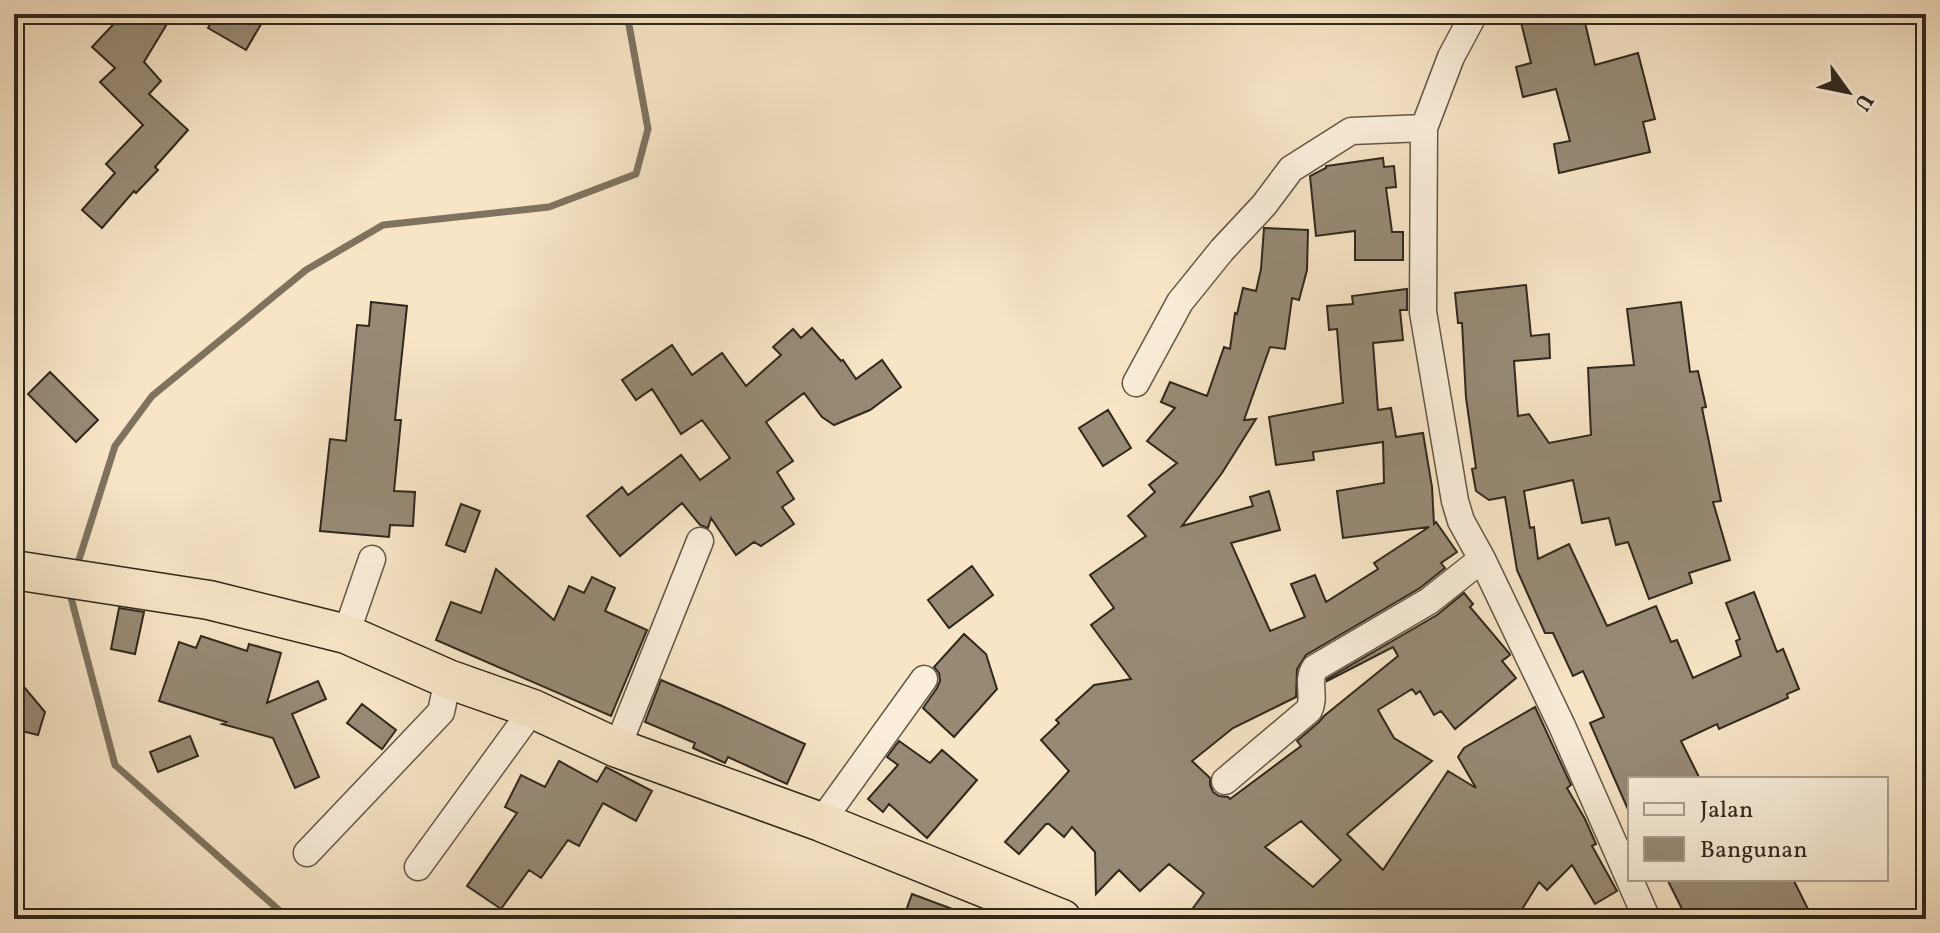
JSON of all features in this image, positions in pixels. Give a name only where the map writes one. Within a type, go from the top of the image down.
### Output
[{"type":"highway","points":[[16,570],[209,600],[346,634],[448,679],[533,709],[617,748],[821,822],[1062,919]]},
{"type":"street","points":[[1474,14],[1451,57],[1424,128],[1423,312],[1455,501],[1461,521],[1562,726],[1628,876]]},
{"type":"street","points":[[1136,383],[1180,302],[1291,169],[1351,131],[1424,128]]},
{"type":"street","points":[[617,748],[700,541]]},
{"type":"street","points":[[346,634],[372,559]]},
{"type":"street","points":[[1225,781],[1312,707],[1310,677],[1315,668],[1429,601],[1482,559]]},
{"type":"street","points":[[307,853],[441,712],[448,679]]},
{"type":"street","points":[[821,822],[924,679]]},
{"type":"street","points":[[418,867],[533,709]]},
{"type":"street","points":[[1630,881],[1647,919]]},
{"type":"building","points":[[123,14],[173,14],[144,62],[161,81],[149,94],[188,130],[155,167],[158,170],[136,193],[134,191],[102,228],[82,210],[115,173],[106,164],[143,125],[100,82],[115,68],[92,47]]},
{"type":"building","points":[[216,14],[267,14],[246,50],[208,28]]},
{"type":"building","points":[[1519,14],[1583,14],[1595,65],[1638,53],[1655,119],[1643,122],[1650,152],[1559,173],[1554,144],[1570,141],[1556,89],[1523,97],[1516,67],[1531,63]]},
{"type":"building","points":[[1383,158],[1384,167],[1394,166],[1396,187],[1386,188],[1392,232],[1403,232],[1403,260],[1355,260],[1355,231],[1316,236],[1310,176],[1326,166]]},
{"type":"building","points":[[1264,228],[1308,230],[1307,270],[1299,300],[1292,298],[1285,349],[1270,347],[1244,420],[1256,419],[1222,473],[1182,526],[1253,506],[1250,497],[1269,491],[1280,530],[1231,543],[1270,631],[1305,617],[1291,584],[1315,575],[1326,602],[1378,569],[1374,563],[1429,527],[1343,538],[1337,491],[1384,483],[1383,442],[1313,452],[1314,460],[1276,465],[1269,417],[1343,403],[1337,329],[1329,330],[1327,306],[1353,304],[1352,296],[1407,289],[1407,310],[1400,310],[1403,340],[1373,343],[1378,410],[1391,408],[1396,437],[1423,433],[1432,487],[1434,524],[1436,522],[1457,552],[1441,563],[1445,568],[1420,588],[1306,655],[1297,669],[1296,697],[1233,728],[1192,761],[1210,778],[1213,792],[1230,799],[1301,746],[1297,741],[1398,656],[1393,647],[1327,679],[1437,615],[1464,593],[1473,604],[1470,607],[1509,653],[1502,661],[1516,678],[1455,729],[1441,711],[1434,715],[1420,691],[1416,694],[1412,689],[1378,710],[1394,738],[1432,761],[1347,834],[1383,870],[1448,771],[1476,788],[1458,757],[1464,748],[1535,707],[1571,785],[1567,788],[1596,844],[1592,846],[1617,891],[1595,904],[1572,865],[1547,890],[1539,882],[1516,919],[1185,919],[1204,893],[1169,864],[1140,891],[1119,870],[1096,894],[1095,852],[1072,827],[1064,837],[1046,824],[1019,854],[1005,842],[1069,771],[1041,740],[1059,723],[1056,720],[1094,685],[1131,679],[1091,625],[1114,608],[1090,575],[1146,536],[1128,516],[1155,492],[1149,485],[1177,463],[1147,441],[1175,408],[1161,402],[1170,382],[1207,396],[1224,347],[1230,349],[1235,313],[1243,288],[1256,291]],"holes":[[[1301,821],[1341,860],[1313,887],[1265,847]]]},
{"type":"building","points":[[1526,285],[1531,336],[1549,334],[1550,358],[1514,361],[1518,416],[1529,414],[1549,443],[1591,435],[1588,368],[1634,365],[1627,309],[1681,302],[1690,372],[1698,371],[1706,407],[1702,408],[1721,501],[1713,502],[1730,560],[1689,573],[1692,583],[1649,599],[1628,542],[1616,545],[1609,518],[1582,523],[1573,480],[1524,491],[1530,528],[1534,527],[1538,559],[1569,544],[1607,626],[1656,606],[1671,642],[1677,640],[1693,678],[1741,656],[1736,641],[1740,639],[1726,603],[1754,592],[1777,652],[1783,649],[1799,689],[1787,694],[1788,698],[1719,729],[1717,724],[1681,741],[1699,777],[1628,777],[1628,809],[1590,723],[1604,717],[1583,671],[1573,676],[1553,633],[1545,633],[1517,570],[1505,497],[1489,500],[1476,491],[1462,323],[1458,323],[1455,293]]},
{"type":"building","points":[[371,302],[407,306],[395,420],[401,420],[394,491],[415,492],[413,526],[390,525],[389,537],[320,531],[330,439],[346,441],[357,325],[369,326]]},
{"type":"building","points":[[812,328],[843,360],[856,379],[882,360],[901,387],[870,410],[834,425],[822,417],[804,393],[766,422],[793,461],[777,472],[794,499],[782,507],[794,524],[761,546],[754,542],[736,555],[711,518],[708,528],[700,525],[682,503],[620,556],[587,516],[622,487],[628,495],[681,455],[700,480],[730,458],[702,420],[681,434],[652,389],[636,400],[622,380],[672,345],[692,375],[722,353],[746,386],[781,355],[773,347],[793,329],[801,338]]},
{"type":"building","points":[[50,372],[98,420],[76,442],[28,394]]},
{"type":"building","points":[[1108,410],[1131,448],[1103,466],[1079,428]]},
{"type":"building","points":[[461,504],[480,511],[465,552],[446,545]]},
{"type":"building","points":[[972,566],[993,595],[949,628],[928,600]]},
{"type":"building","points":[[496,569],[554,620],[569,586],[584,593],[592,577],[615,588],[605,611],[647,630],[611,716],[436,640],[451,602],[481,613]]},
{"type":"building","points":[[119,608],[144,612],[135,654],[111,649]]},
{"type":"building","points":[[964,634],[986,654],[997,689],[954,737],[923,708],[940,681],[934,667]]},
{"type":"building","points":[[201,636],[247,651],[249,644],[281,653],[267,703],[318,681],[326,699],[292,714],[319,777],[295,788],[273,738],[222,724],[226,722],[159,701],[179,642],[196,648]]},
{"type":"building","points":[[14,675],[45,712],[38,735],[14,729]]},
{"type":"building","points":[[661,680],[805,744],[787,784],[728,757],[725,763],[693,748],[695,743],[645,722]]},
{"type":"building","points":[[362,704],[396,730],[382,749],[347,723]]},
{"type":"building","points":[[190,736],[198,756],[158,772],[150,752]]},
{"type":"building","points":[[899,741],[930,763],[942,750],[977,780],[927,838],[889,804],[883,812],[868,799],[898,765],[887,757]]},
{"type":"building","points":[[559,761],[597,782],[606,767],[652,791],[636,821],[603,803],[579,846],[568,840],[541,878],[529,870],[501,909],[467,886],[517,813],[505,807],[521,775],[545,787]]},
{"type":"building","points":[[1668,881],[1794,881],[1810,913],[1799,919],[1687,919]]},
{"type":"building","points":[[912,894],[974,917],[903,919]]},
{"type":"waterway","points":[[77,566],[115,446],[152,396],[306,270],[383,225],[549,207],[636,174],[648,129],[627,14]]},
{"type":"waterway","points":[[69,590],[115,765],[289,919]]}]
